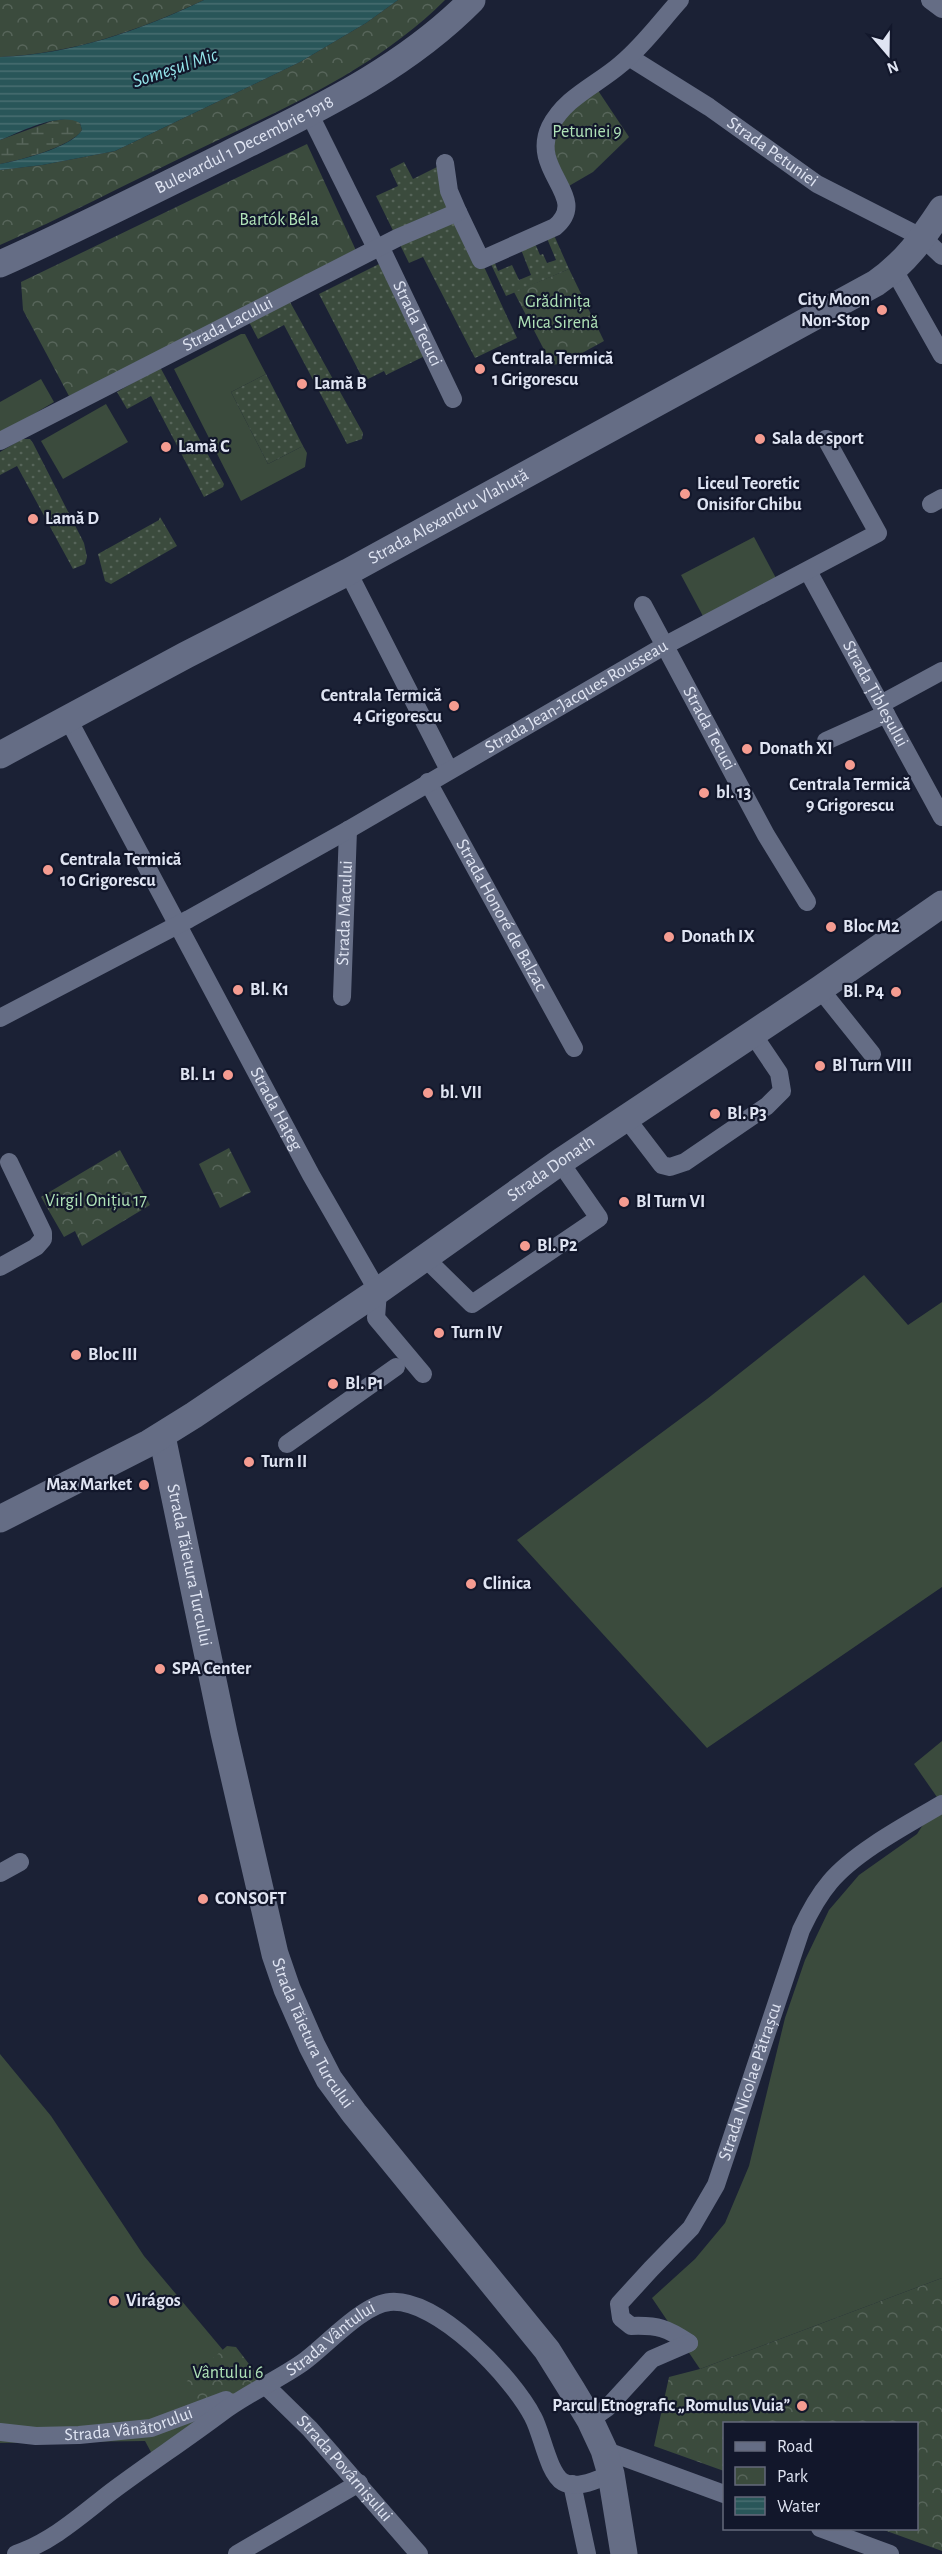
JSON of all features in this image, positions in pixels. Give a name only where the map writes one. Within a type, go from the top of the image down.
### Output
[{"type":"main road","name":"Bulevardul 1 Decembrie 1918","points":[[0,264],[309,113],[375,78],[403,58],[472,0]]},
{"type":"main road","name":"Strada Alexandru Vlahuță","points":[[0,755],[348,572],[757,350],[932,247],[942,209]]},
{"type":"main road","name":"Strada Donath","points":[[0,1519],[162,1436],[378,1291],[560,1162],[820,989],[942,904]]},
{"type":"main road","name":"Strada Tăietura Turcului","points":[[162,1436],[275,1954],[295,2009],[329,2079],[354,2113],[547,2350],[590,2420],[607,2462],[624,2554]]},
{"type":"street","points":[[445,163],[449,191],[481,260],[555,227],[566,216],[566,203],[562,190],[547,163],[544,144],[550,127],[583,90],[629,57],[680,0]]},
{"type":"street","points":[[930,0],[942,9]]},
{"type":"street","name":"Strada Petuniei","points":[[629,57],[709,107],[817,184],[932,247]]},
{"type":"street","name":"Strada Tecuci","points":[[309,113],[453,399]]},
{"type":"street","name":"Strada Lacului","points":[[0,441],[378,247],[458,212]]},
{"type":"street","points":[[894,270],[942,355]]},
{"type":"street","name":"Strada Jean-Jacques Rousseau","points":[[348,830],[664,646],[878,532],[826,439]]},
{"type":"street","name":"Strada Țibleșului","points":[[808,571],[883,709],[937,793],[942,817]]},
{"type":"street","points":[[348,572],[449,770]]},
{"type":"street","points":[[644,605],[664,646]]},
{"type":"street","name":"Strada Tecuci","points":[[664,646],[766,835],[807,902]]},
{"type":"street","points":[[826,741],[883,709],[942,670]]},
{"type":"street","name":"Strada Hațeg","points":[[68,719],[311,1175],[378,1291]]},
{"type":"street","name":"Strada Honoré de Balzac","points":[[428,782],[574,1048]]},
{"type":"street","points":[[0,1018],[177,925],[348,830]]},
{"type":"street","name":"Strada Macului","points":[[342,997],[348,830]]},
{"type":"street","points":[[820,989],[872,1054]]},
{"type":"street","points":[[626,1118],[662,1164],[670,1167],[677,1165],[703,1150],[767,1106],[782,1091],[779,1073],[752,1033]]},
{"type":"street","points":[[0,1267],[36,1247],[43,1239],[43,1233],[9,1162]]},
{"type":"street","points":[[425,1258],[472,1304],[599,1218],[560,1162]]},
{"type":"street","points":[[378,1291],[376,1318],[423,1374]]},
{"type":"street","points":[[287,1444],[396,1366]]},
{"type":"street","name":"Strada Nicolae Pătrașcu","points":[[590,2420],[607,2408],[652,2359],[689,2343],[671,2330],[654,2325],[631,2326],[621,2318],[619,2304],[691,2228],[716,2185],[801,1930],[813,1904],[831,1880],[855,1859],[942,1804]]},
{"type":"street","points":[[0,1873],[20,1862]]},
{"type":"street","name":"Strada Vântului","points":[[16,2554],[45,2541],[69,2526],[111,2493],[259,2389],[303,2363],[361,2315],[388,2301],[402,2302],[420,2308],[454,2327],[515,2389],[533,2415],[555,2472],[560,2480],[572,2484]]},
{"type":"street","name":"Strada Vânătorului","points":[[0,2432],[36,2436],[79,2435],[151,2427],[259,2389]]},
{"type":"street","name":"Strada Povârnișului","points":[[259,2389],[290,2407],[419,2554]]},
{"type":"street","points":[[587,2554],[572,2484],[577,2485],[607,2462],[723,2494]]},
{"type":"street","points":[[237,2554],[359,2483]]},
{"type":"street","points":[[823,2530],[890,2554]]},
{"type":"green space","points":[[0,0],[204,0],[105,39],[54,51],[0,57]]},
{"type":"green space","points":[[398,0],[445,0],[388,48],[324,88],[0,245],[0,170],[42,165],[115,151],[300,62],[366,23]]},
{"type":"green space","name":"Petuniei 9","points":[[593,83],[629,137],[593,172],[562,190],[550,127]]},
{"type":"green space","points":[[74,119],[80,123],[82,130],[67,142],[44,152],[0,164],[0,140],[52,121]]},
{"type":"green space","name":"Bartók Béla","points":[[307,144],[359,257],[69,396],[23,310],[21,282]]},
{"type":"green space","points":[[404,162],[413,179],[445,163],[454,202],[517,338],[475,358],[423,257],[409,263],[376,196],[398,186],[390,169]]},
{"type":"green space","points":[[553,233],[569,269],[506,296],[489,260],[493,258],[498,271],[512,265],[519,280],[531,275],[520,247],[534,241],[540,255],[543,254],[547,263],[556,260],[546,236]]},
{"type":"green space","points":[[387,260],[431,353],[386,375],[384,371],[364,381],[319,294]]},
{"type":"green space","name":"Grădinița Mica Sirenă","points":[[569,269],[604,341],[564,363],[552,365],[514,292]]},
{"type":"green space","points":[[290,302],[363,433],[362,439],[347,444],[284,325],[258,339],[248,320]]},
{"type":"green space","points":[[245,334],[266,374],[231,392],[268,464],[303,446],[307,453],[305,467],[241,501],[174,369]]},
{"type":"green space","points":[[160,367],[224,484],[223,487],[204,497],[151,396],[127,409],[117,392]]},
{"type":"green space","points":[[266,374],[303,446],[268,464],[231,392]]},
{"type":"green space","points":[[41,379],[54,402],[0,434],[0,402]]},
{"type":"green space","points":[[106,404],[128,442],[63,479],[41,441]]},
{"type":"green space","points":[[22,439],[30,439],[33,443],[84,543],[87,557],[85,564],[73,569],[17,466],[0,475],[0,452]]},
{"type":"green space","points":[[160,517],[177,546],[111,584],[105,581],[98,554],[159,520]]},
{"type":"green space","points":[[754,537],[777,580],[704,618],[681,575]]},
{"type":"green space","points":[[229,1148],[251,1192],[220,1208],[199,1164]]},
{"type":"green space","name":"Virgil Onițiu 17","points":[[120,1150],[150,1205],[82,1246],[75,1231],[64,1237],[41,1197]]},
{"type":"green space","points":[[864,1275],[908,1325],[942,1302],[942,1587],[707,1748],[517,1540],[707,1399]]},
{"type":"green space","points":[[942,1741],[942,2278],[700,2369],[652,2298],[695,2259],[725,2223],[749,2166],[785,2018],[805,1960],[829,1910],[859,1875],[917,1834],[939,1800],[914,1764]]},
{"type":"green space","points":[[0,2054],[51,2116],[144,2256],[249,2381],[152,2454],[145,2441],[0,2443]]},
{"type":"green space","name":"Parcul Etnografic „Romulus Vuia”","points":[[942,2278],[942,2551],[884,2530],[918,2530],[918,2422],[723,2422],[723,2471],[654,2446],[669,2377],[700,2369]]},
{"type":"green space","name":"Vântului 6","points":[[227,2346],[236,2347],[262,2381],[252,2389],[178,2414],[187,2381]]},
{"type":"water","name":"Someșul Mic","points":[[204,0],[398,0],[366,23],[300,62],[115,151],[42,165],[0,170],[0,164],[56,148],[82,130],[80,123],[62,119],[40,124],[0,140],[0,57],[54,51],[105,39],[155,22]]},
{"type":"place","name":"City Moon Non-Stop","points":[[882,310]]},
{"type":"place","name":"Centrala Termică 1 Grigorescu","points":[[480,369]]},
{"type":"place","name":"Lamă B","points":[[302,384]]},
{"type":"place","name":"Sala de sport","points":[[760,439]]},
{"type":"place","name":"Lamă C","points":[[166,447]]},
{"type":"place","name":"Liceul Teoretic Onisifor Ghibu","points":[[685,494]]},
{"type":"place","name":"Lamă D","points":[[33,519]]},
{"type":"place","name":"Centrala Termică 4 Grigorescu","points":[[454,706]]},
{"type":"place","name":"Donath XI","points":[[747,749]]},
{"type":"place","name":"Centrala Termică 9 Grigorescu","points":[[850,765]]},
{"type":"place","name":"bl. 13","points":[[704,793]]},
{"type":"place","name":"Centrala Termică 10 Grigorescu","points":[[48,870]]},
{"type":"place","name":"Bloc M2","points":[[831,927]]},
{"type":"place","name":"Donath IX","points":[[669,937]]},
{"type":"place","name":"Bl. K1","points":[[238,990]]},
{"type":"place","name":"Bl. P4","points":[[896,992]]},
{"type":"place","name":"Bl Turn VIII","points":[[820,1066]]},
{"type":"place","name":"Bl. L1","points":[[228,1075]]},
{"type":"place","name":"bl. VII","points":[[428,1093]]},
{"type":"place","name":"Bl. P3","points":[[715,1114]]},
{"type":"place","name":"Bl Turn VI","points":[[624,1202]]},
{"type":"place","name":"Bl. P2","points":[[525,1246]]},
{"type":"place","name":"Turn IV","points":[[439,1333]]},
{"type":"place","name":"Bloc III","points":[[76,1355]]},
{"type":"place","name":"Bl. P1","points":[[333,1384]]},
{"type":"place","name":"Turn II","points":[[249,1462]]},
{"type":"place","name":"Max Market","points":[[144,1485]]},
{"type":"place","name":"Clinica","points":[[471,1584]]},
{"type":"place","name":"SPA Center","points":[[160,1669]]},
{"type":"place","name":"CONSOFT","points":[[203,1899]]},
{"type":"place","name":"Virágos","points":[[114,2301]]},
{"type":"place","name":"Parcul Etnografic „Romulus Vuia”","points":[[802,2406]]}]
